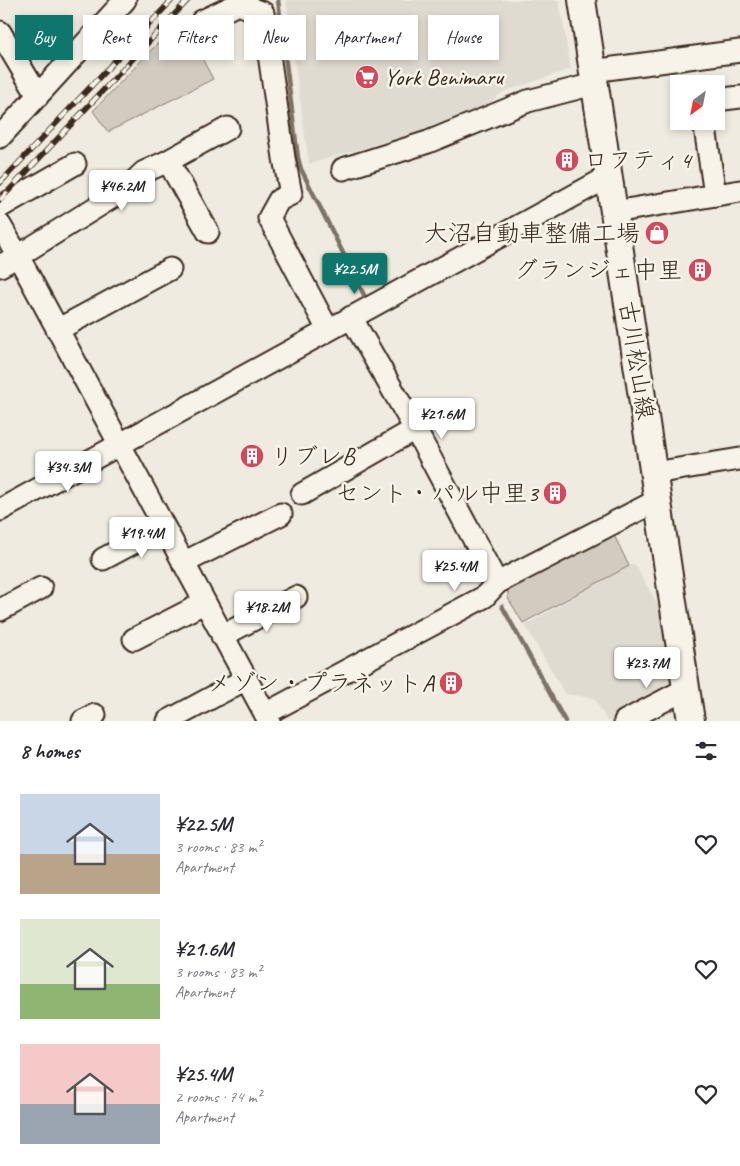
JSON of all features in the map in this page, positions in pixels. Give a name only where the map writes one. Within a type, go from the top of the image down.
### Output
[{"type":"main road","name":"古川松山線","points":[[582,0],[691,721]]},
{"type":"street","points":[[0,137],[125,0]]},
{"type":"street","points":[[215,15],[238,4],[262,13],[291,194],[279,200],[269,218],[328,330]]},
{"type":"street","points":[[0,32],[38,96]]},
{"type":"street","points":[[343,169],[428,142],[593,77],[740,51]]},
{"type":"street","points":[[725,99],[740,97]]},
{"type":"street","points":[[9,261],[127,188],[144,172],[228,128]]},
{"type":"street","points":[[705,130],[715,195]]},
{"type":"street","points":[[168,161],[208,232]]},
{"type":"street","points":[[0,208],[76,164]]},
{"type":"street","points":[[0,510],[608,177]]},
{"type":"street","points":[[614,212],[740,191]]},
{"type":"street","points":[[0,225],[9,261],[58,330],[266,719],[484,597],[497,582],[658,500]]},
{"type":"street","points":[[58,330],[170,269]]},
{"type":"street","points":[[352,317],[415,429],[497,582]]},
{"type":"street","points":[[302,494],[415,429]]},
{"type":"street","points":[[654,473],[740,459]]},
{"type":"street","points":[[183,563],[281,514]]},
{"type":"street","points":[[103,559],[163,527]]},
{"type":"street","points":[[0,610],[41,588]]},
{"type":"street","points":[[222,636],[296,598]]},
{"type":"street","points":[[134,639],[204,602]]},
{"type":"street","points":[[168,721],[246,679]]},
{"type":"street","points":[[626,721],[686,689]]},
{"type":"shaded area","points":[[286,0],[559,0],[571,69],[503,92],[472,116],[309,164],[294,60],[306,60],[306,15],[288,15]]},
{"type":"shaded area","points":[[159,42],[159,60],[203,60],[213,79],[108,132],[93,111],[142,60],[149,60],[149,52]]},
{"type":"shaded area","points":[[612,531],[629,566],[523,623],[508,598],[508,583]]},
{"type":"shaded area","points":[[634,563],[662,612],[674,687],[612,721],[607,721],[594,698],[565,694],[525,625]]},
{"type":"waterway","points":[[278,0],[301,169],[366,299]]},
{"type":"waterway","points":[[502,606],[565,721]]},
{"type":"railway","points":[[0,183],[172,0]]},
{"type":"railway","points":[[0,200],[188,0]]},
{"type":"place","name":"York Benimaru","points":[[367,77]]},
{"type":"place","name":"ロフティ4","points":[[567,160]]},
{"type":"place","name":"大沼自動車整備工場","points":[[657,233]]},
{"type":"place","name":"グランジェ中里","points":[[700,270]]},
{"type":"place","name":"リブレB","points":[[252,456]]},
{"type":"place","name":"セント・パル中里3","points":[[555,493]]},
{"type":"place","name":"メゾン・プラネットA","points":[[451,683]]}]
